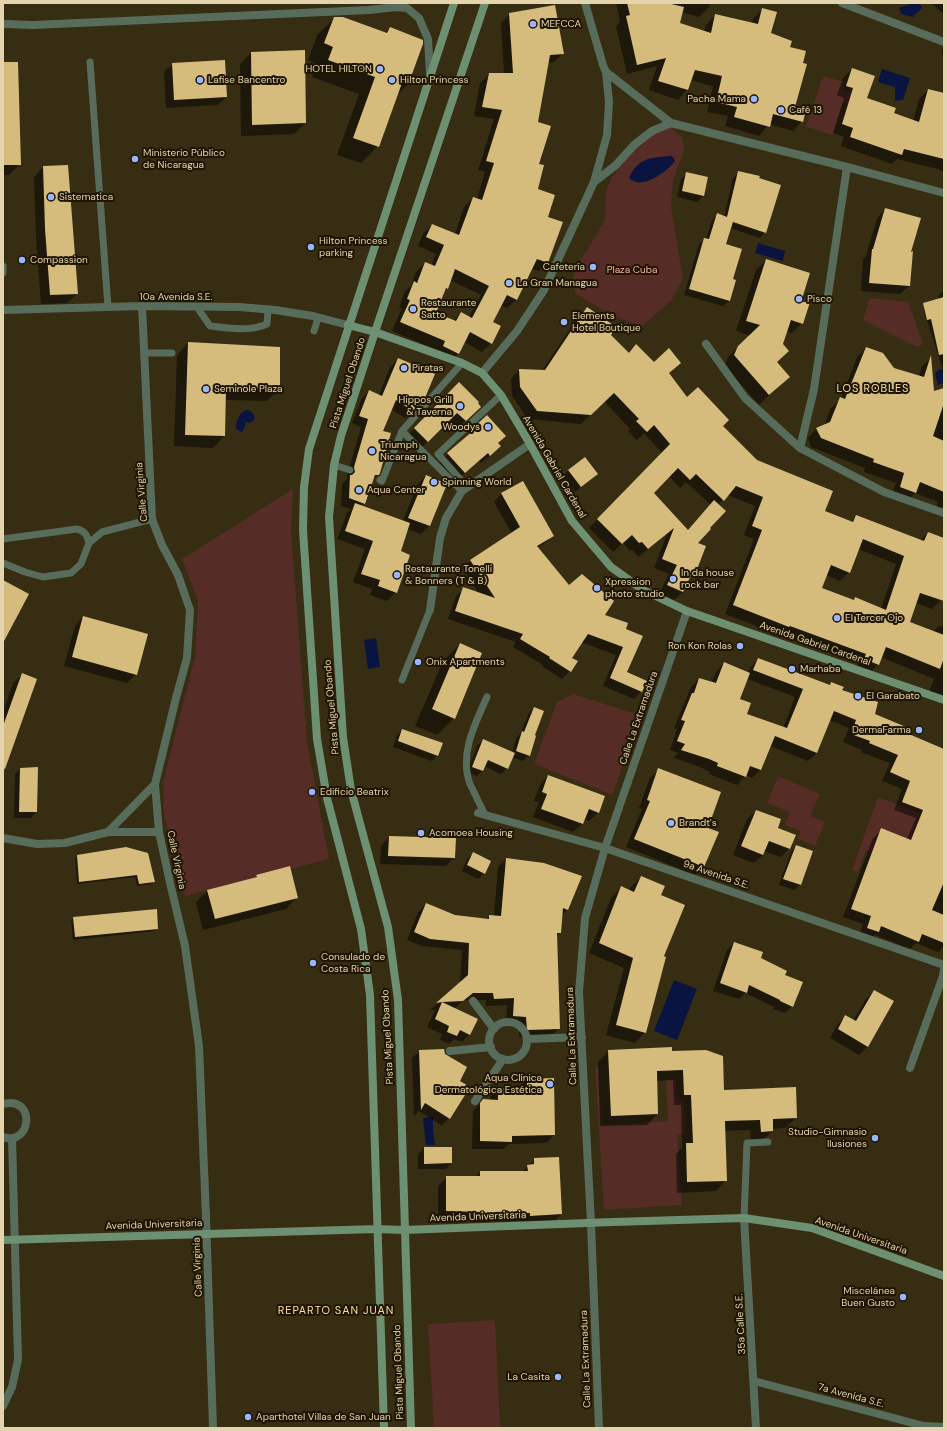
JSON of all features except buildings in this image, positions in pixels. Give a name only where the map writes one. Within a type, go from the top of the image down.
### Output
[{"type":"main road","name":"Pista Miguel Obando","points":[[384,1428],[370,995],[361,929],[327,798],[317,739],[303,530],[304,487],[309,449],[348,325],[454,3]]},
{"type":"main road","name":"Pista Miguel Obando","points":[[411,1428],[398,1000],[388,927],[352,790],[343,737],[329,517],[334,465],[341,436],[486,3]]},
{"type":"main road","name":"Avenida Gabriel Cardenal","points":[[348,325],[375,332],[462,363],[482,373],[500,395],[530,444],[572,521],[611,567],[643,590],[687,611],[944,700]]},
{"type":"main road","name":"Avenida Universitaria","points":[[3,1240],[377,1229],[404,1230],[744,1218],[812,1228],[944,1276]]},
{"type":"street","points":[[482,373],[517,331],[544,290],[594,182],[607,135],[609,102],[606,72],[585,3]]},
{"type":"street","points":[[842,3],[944,42]]},
{"type":"street","points":[[3,24],[40,25],[369,10],[396,7],[407,8],[419,18],[428,39],[430,74]]},
{"type":"street","points":[[606,72],[671,123],[944,193]]},
{"type":"street","points":[[594,182],[616,165],[634,145],[652,131],[671,123]]},
{"type":"street","points":[[800,448],[814,389],[847,167]]},
{"type":"street","name":"10a Avenida S.E.","points":[[3,310],[142,306],[239,307],[318,318],[348,325]]},
{"type":"street","name":"Calle Virginia","points":[[142,306],[152,519],[162,546],[178,575],[190,610],[187,658],[155,784],[159,832],[185,946],[199,1046],[213,1428]]},
{"type":"street","points":[[706,344],[745,398],[800,448],[884,492],[944,513]]},
{"type":"street","points":[[430,610],[440,538],[446,518],[465,489],[530,444]]},
{"type":"street","name":"Calle La Extramadura","points":[[599,1428],[579,992],[585,918],[605,848],[687,611]]},
{"type":"street","points":[[108,832],[155,784]]},
{"type":"street","name":"9a Avenida S.E.","points":[[482,814],[605,848],[944,965]]},
{"type":"street","points":[[3,838],[37,844],[64,843],[108,832],[159,832]]},
{"type":"street","points":[[910,1068],[943,976],[944,969]]},
{"type":"street","points":[[473,1001],[494,1029]]},
{"type":"street","points":[[504,1022],[517,1024],[522,1028],[527,1039],[526,1045],[520,1055],[510,1060],[503,1059],[494,1052],[490,1041],[494,1029],[504,1022]]},
{"type":"street","points":[[527,1039],[582,1037]]},
{"type":"street","points":[[450,1050],[491,1047]]},
{"type":"street","points":[[475,1101],[503,1059]]},
{"type":"street","points":[[3,1104],[14,1103],[24,1110],[27,1115],[26,1127],[22,1133],[12,1138],[3,1137]]},
{"type":"street","points":[[3,1406],[12,1387],[18,1360],[12,1138]]},
{"type":"street","name":"35a Calle S.E.","points":[[744,1218],[756,1428]]},
{"type":"street","name":"7a Avenida S.E.","points":[[754,1381],[924,1426],[944,1427]]},
{"type":"lane","points":[[90,62],[108,307]]},
{"type":"lane","points":[[3,266],[4,273]]},
{"type":"lane","points":[[197,307],[210,326],[230,329],[260,327],[267,324],[268,310]]},
{"type":"lane","points":[[314,331],[318,318]]},
{"type":"lane","points":[[144,353],[172,353]]},
{"type":"lane","points":[[380,480],[382,481],[402,431],[462,363]]},
{"type":"lane","points":[[465,489],[438,454],[500,395]]},
{"type":"lane","points":[[402,431],[465,489]]},
{"type":"lane","points":[[334,465],[350,470]]},
{"type":"lane","points":[[3,563],[25,572],[44,577],[71,573],[80,564],[89,542],[102,532],[152,519]]},
{"type":"lane","points":[[3,539],[77,529],[84,532],[89,542]]},
{"type":"lane","points":[[402,680],[430,610]]},
{"type":"lane","points":[[482,814],[470,783],[467,770],[467,758],[470,735],[487,697]]},
{"type":"lane","points":[[744,1218],[747,1143],[768,1142]]},
{"type":"green space","points":[[823,76],[844,82],[842,89],[852,92],[848,103],[843,103],[833,135],[806,127]]},
{"type":"green space","name":"Plaza Cuba","points":[[671,127],[682,137],[684,151],[673,180],[671,207],[683,279],[671,301],[641,327],[611,315],[576,294],[572,281],[577,266],[605,219],[606,191],[612,177],[637,146],[653,132]]},
{"type":"green space","points":[[870,298],[908,302],[923,344],[917,347],[863,320]]},
{"type":"green space","points":[[293,489],[291,531],[307,742],[329,859],[185,896],[164,816],[163,782],[195,657],[198,600],[182,559]]},
{"type":"green space","points":[[573,694],[639,715],[613,795],[534,764],[557,702]]},
{"type":"green space","points":[[778,776],[820,794],[810,816],[825,822],[815,846],[798,839],[801,831],[785,825],[790,812],[767,803]]},
{"type":"green space","points":[[878,797],[920,813],[895,884],[885,857],[866,850],[858,872],[852,870]]},
{"type":"green space","points":[[598,1067],[602,1125],[668,1121],[666,1080],[676,1079],[677,1098],[684,1102],[686,1134],[677,1135],[682,1205],[604,1210],[595,1068]]},
{"type":"green space","points":[[495,1320],[500,1428],[434,1428],[428,1324]]},
{"type":"shaded area","points":[[913,3],[919,3],[922,8],[913,17],[901,14],[899,8]]},
{"type":"shaded area","points":[[882,69],[910,78],[903,100],[895,101],[895,87],[878,82]]},
{"type":"shaded area","points":[[671,156],[675,161],[660,175],[647,181],[640,182],[629,178],[641,162],[651,158]]},
{"type":"shaded area","points":[[758,243],[785,251],[783,261],[755,253]]},
{"type":"shaded area","points":[[944,369],[944,383],[938,385],[935,374],[938,370]]},
{"type":"shaded area","points":[[247,410],[252,412],[255,417],[250,423],[246,422],[244,430],[241,432],[236,429],[237,420],[244,411]]},
{"type":"shaded area","points":[[376,638],[380,667],[368,669],[364,640]]},
{"type":"shaded area","points":[[674,980],[697,989],[677,1040],[654,1031]]},
{"type":"shaded area","points":[[433,1117],[435,1145],[426,1145],[423,1118]]},
{"type":"place","name":"MEFCCA","points":[[533,24]]},
{"type":"place","name":"HOTEL HILTON","points":[[380,69]]},
{"type":"place","name":"Lafise Bancentro","points":[[200,80]]},
{"type":"place","name":"Hilton Princess","points":[[392,80]]},
{"type":"place","name":"Pacha Mama","points":[[754,99]]},
{"type":"place","name":"Café 13","points":[[781,110]]},
{"type":"place","name":"Ministerio Público de Nicaragua","points":[[135,159]]},
{"type":"place","name":"Sistematica","points":[[51,197]]},
{"type":"place","name":"Hilton Princess parking","points":[[311,247]]},
{"type":"place","name":"Compassion","points":[[22,260]]},
{"type":"place","name":"Cafetería","points":[[593,267]]},
{"type":"place","name":"La Gran Managua","points":[[509,283]]},
{"type":"place","name":"Pisco","points":[[799,299]]},
{"type":"place","name":"Restaurante Satto","points":[[413,309]]},
{"type":"place","name":"Elements Hotel Boutique","points":[[564,322]]},
{"type":"place","name":"Piratas","points":[[404,368]]},
{"type":"place","name":"Seminole Plaza","points":[[206,389]]},
{"type":"place","name":"Hippos Grill & Taverna","points":[[460,406]]},
{"type":"place","name":"Woodys","points":[[488,427]]},
{"type":"place","name":"Triumph Nicaragua","points":[[372,451]]},
{"type":"place","name":"Spinning World","points":[[434,482]]},
{"type":"place","name":"Aqua Center","points":[[359,490]]},
{"type":"place","name":"Restaurante Tonelli & Bonners (T & B)","points":[[397,575]]},
{"type":"place","name":"In da house rock bar","points":[[673,579]]},
{"type":"place","name":"Xpression photo studio","points":[[597,588]]},
{"type":"place","name":"El Tercer Ojo","points":[[837,618]]},
{"type":"place","name":"Ron Kon Rolas","points":[[740,646]]},
{"type":"place","name":"Onix Apartments","points":[[418,662]]},
{"type":"place","name":"Marhaba","points":[[792,669]]},
{"type":"place","name":"El Garabato","points":[[858,696]]},
{"type":"place","name":"DermaFarma","points":[[919,730]]},
{"type":"place","name":"Edificio Beatrix","points":[[312,792]]},
{"type":"place","name":"Brandt's","points":[[671,823]]},
{"type":"place","name":"Acomoea Housing","points":[[421,833]]},
{"type":"place","name":"Consulado de Costa Rica","points":[[313,963]]},
{"type":"place","name":"Aqua Clínica Dermatológica Estética","points":[[550,1084]]},
{"type":"place","name":"Studio-Gimnasio Ilusiones","points":[[875,1138]]},
{"type":"place","name":"Miscelánea Buen Gusto","points":[[903,1297]]},
{"type":"place","name":"La Casita","points":[[558,1377]]},
{"type":"place","name":"Aparthotel Villas de San Juan","points":[[248,1417]]},
{"type":"district","name":"LOS ROBLES","points":[[873,389]]},
{"type":"district","name":"REPARTO SAN JUAN","points":[[336,1311]]}]
